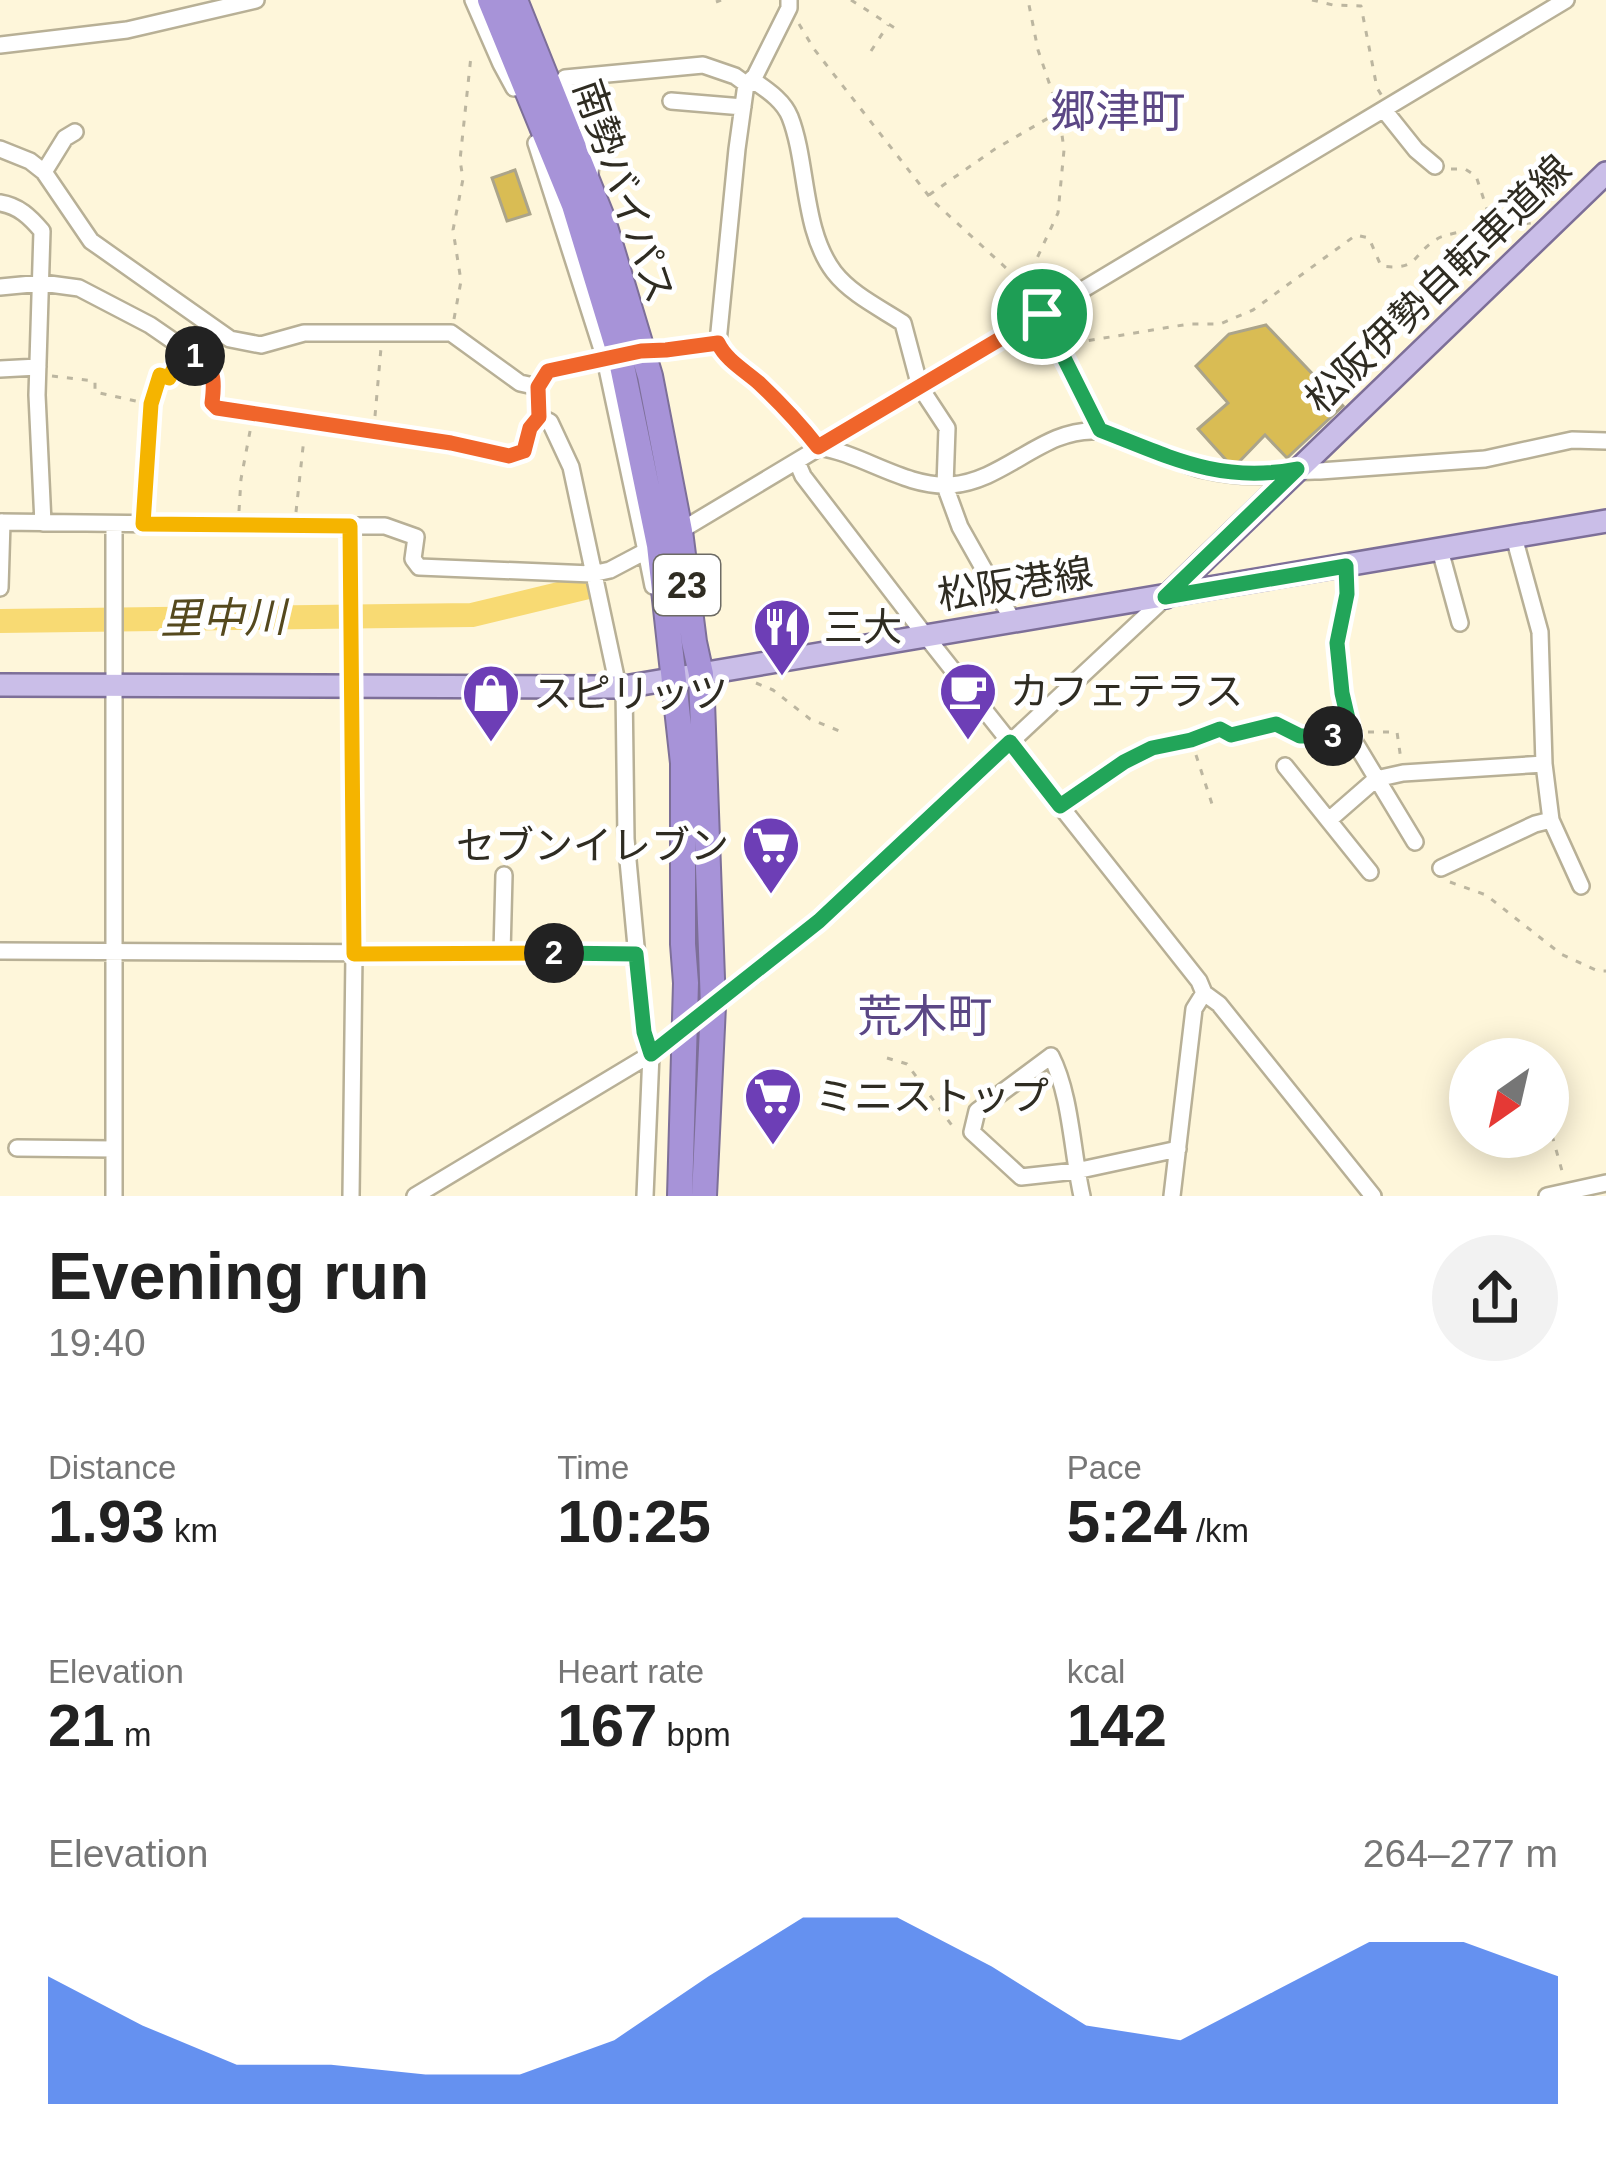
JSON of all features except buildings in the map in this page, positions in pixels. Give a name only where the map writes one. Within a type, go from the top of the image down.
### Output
[{"type":"highway","name":"南勢バイパス","points":[[490,0],[511,69],[574,205],[622,355],[650,376],[680,531],[701,674],[713,1006],[704,1196]]},
{"type":"highway","name":"南勢バイパス","points":[[515,0],[603,220],[622,355],[667,600],[683,763],[686,983],[680,1196]]},
{"type":"main road","name":"松阪伊勢自転車道線","points":[[1165,597],[1601,184]]},
{"type":"main road","name":"松阪港線","points":[[0,685],[624,687],[1606,521]]},
{"type":"street","points":[[0,45],[127,31],[256,0]]},
{"type":"street","points":[[472,0],[511,69]]},
{"type":"street","points":[[680,531],[1566,0]]},
{"type":"street","points":[[789,4],[755,76],[746,84],[718,343],[723,354],[791,414],[818,447],[887,472],[946,485],[995,473],[1065,434],[1100,430],[1200,469],[1263,476],[1297,469],[1484,459],[1573,440],[1606,441]]},
{"type":"street","points":[[589,184],[592,149],[565,78],[703,65],[746,84],[757,83],[775,96],[789,114],[813,226],[834,272],[902,323],[920,387],[947,428],[946,485],[960,526],[1013,621]]},
{"type":"street","points":[[671,100],[743,107]]},
{"type":"street","points":[[1387,109],[1416,150],[1436,166]]},
{"type":"street","points":[[44,172],[65,139],[75,132]]},
{"type":"street","points":[[0,149],[31,161],[44,172],[91,241],[230,339],[262,345],[304,333],[451,333],[520,383],[538,387]]},
{"type":"street","points":[[0,203],[28,214],[42,231],[38,370],[43,523]]},
{"type":"street","points":[[0,287],[42,283],[80,288],[150,325],[208,365],[214,385],[212,403],[217,408],[509,456],[524,451],[530,428],[539,417],[538,387],[548,371],[622,355],[718,343]]},
{"type":"street","points":[[622,355],[646,551],[657,601],[667,600]]},
{"type":"street","points":[[0,369],[38,370]]},
{"type":"street","points":[[539,417],[550,422],[571,467],[616,677],[624,687],[626,839],[644,1032],[651,1054],[645,1196]]},
{"type":"street","points":[[797,462],[803,476],[1204,993],[1219,1004],[1373,1196]]},
{"type":"street","points":[[0,588],[1,522],[385,526],[416,537],[412,559],[419,567],[592,574],[646,551]]},
{"type":"street","points":[[114,524],[114,1196]]},
{"type":"street","points":[[350,526],[351,1196]]},
{"type":"street","points":[[1514,537],[1540,632],[1544,764],[1552,820],[1581,886]]},
{"type":"street","points":[[1439,550],[1460,622]]},
{"type":"street","points":[[1346,566],[1347,594],[1337,643],[1352,736],[1414,842]]},
{"type":"street","points":[[415,1196],[651,1054],[713,1006],[819,921],[1165,597]]},
{"type":"street","points":[[1060,806],[1124,762],[1152,748],[1191,740]]},
{"type":"street","points":[[1329,820],[1376,779],[1544,764]]},
{"type":"street","points":[[1285,766],[1370,872]]},
{"type":"street","points":[[1445,875],[1535,824],[1552,820]]},
{"type":"street","points":[[502,953],[504,875]]},
{"type":"street","points":[[0,951],[636,954]]},
{"type":"street","points":[[1172,1196],[1194,1009],[1204,993]]},
{"type":"street","points":[[1082,1196],[1076,1171],[1059,1072],[1051,1056],[977,1111],[972,1132],[1021,1177],[1076,1171],[1178,1149]]},
{"type":"street","points":[[17,1148],[113,1149]]},
{"type":"street","points":[[1547,1196],[1606,1183]]},
{"type":"path","points":[[851,0],[901,32]]},
{"type":"path","points":[[1024,285],[1058,214],[1064,150],[1059,112],[1038,50],[1028,0]]},
{"type":"path","points":[[1312,0],[1361,7],[1377,88],[1387,109]]},
{"type":"path","points":[[789,4],[814,49],[928,196],[1024,285],[1100,430]]},
{"type":"path","points":[[871,51],[889,24]]},
{"type":"path","points":[[451,333],[461,281],[453,230],[463,179],[460,160],[471,56]]},
{"type":"path","points":[[928,196],[995,148],[1059,112]]},
{"type":"path","points":[[1436,166],[1465,169],[1476,176],[1494,228]]},
{"type":"path","points":[[1060,350],[1086,341],[1189,324],[1220,324],[1253,310],[1356,235],[1369,238],[1381,266],[1400,269],[1438,237],[1532,222]]},
{"type":"path","points":[[372,432],[381,334]]},
{"type":"path","points":[[143,524],[151,404],[160,375],[169,378],[184,349]]},
{"type":"path","points":[[38,370],[94,381],[94,392],[151,404]]},
{"type":"path","points":[[238,525],[253,414]]},
{"type":"path","points":[[295,526],[306,423]]},
{"type":"path","points":[[744,667],[749,680],[773,690],[810,719],[842,732]]},
{"type":"path","points":[[1212,804],[1191,740],[1220,729],[1231,735],[1276,724],[1300,736],[1397,732],[1403,773]]},
{"type":"path","points":[[1445,875],[1486,895],[1561,954],[1606,971]]},
{"type":"path","points":[[887,1058],[908,1064],[958,1132]]},
{"type":"path","points":[[1558,1158],[1567,1192]]},
{"type":"waterway","name":"里中川","points":[[0,621],[472,615],[588,587]]},
{"type":"place","name":"三大","points":[[782,678]]},
{"type":"place","name":"カフェテラス","points":[[968,742]]},
{"type":"place","name":"スピリッツ","points":[[491,744]]},
{"type":"place","name":"セブンイレブン","points":[[771,896]]},
{"type":"place","name":"ミニストップ","points":[[773,1147]]},
{"type":"district","name":"郷津町","points":[[1118,111]]},
{"type":"district","name":"荒木町","points":[[925,1016]]},
{"type":"route","points":[[1042,314],[1100,430],[1200,469],[1263,476],[1297,469],[1165,597],[1346,566],[1347,594],[1337,643],[1352,736],[1300,736],[1276,724],[1231,735],[1220,729],[1152,748],[1060,806],[1010,742],[819,921],[651,1054],[644,1032],[636,954],[354,954],[350,526],[143,524],[151,404],[160,375],[169,378],[184,349],[208,365],[214,385],[212,403],[217,408],[509,456],[524,451],[530,428],[539,417],[538,387],[548,371],[641,351],[718,343],[723,354],[791,414],[818,447],[1042,314]]}]
